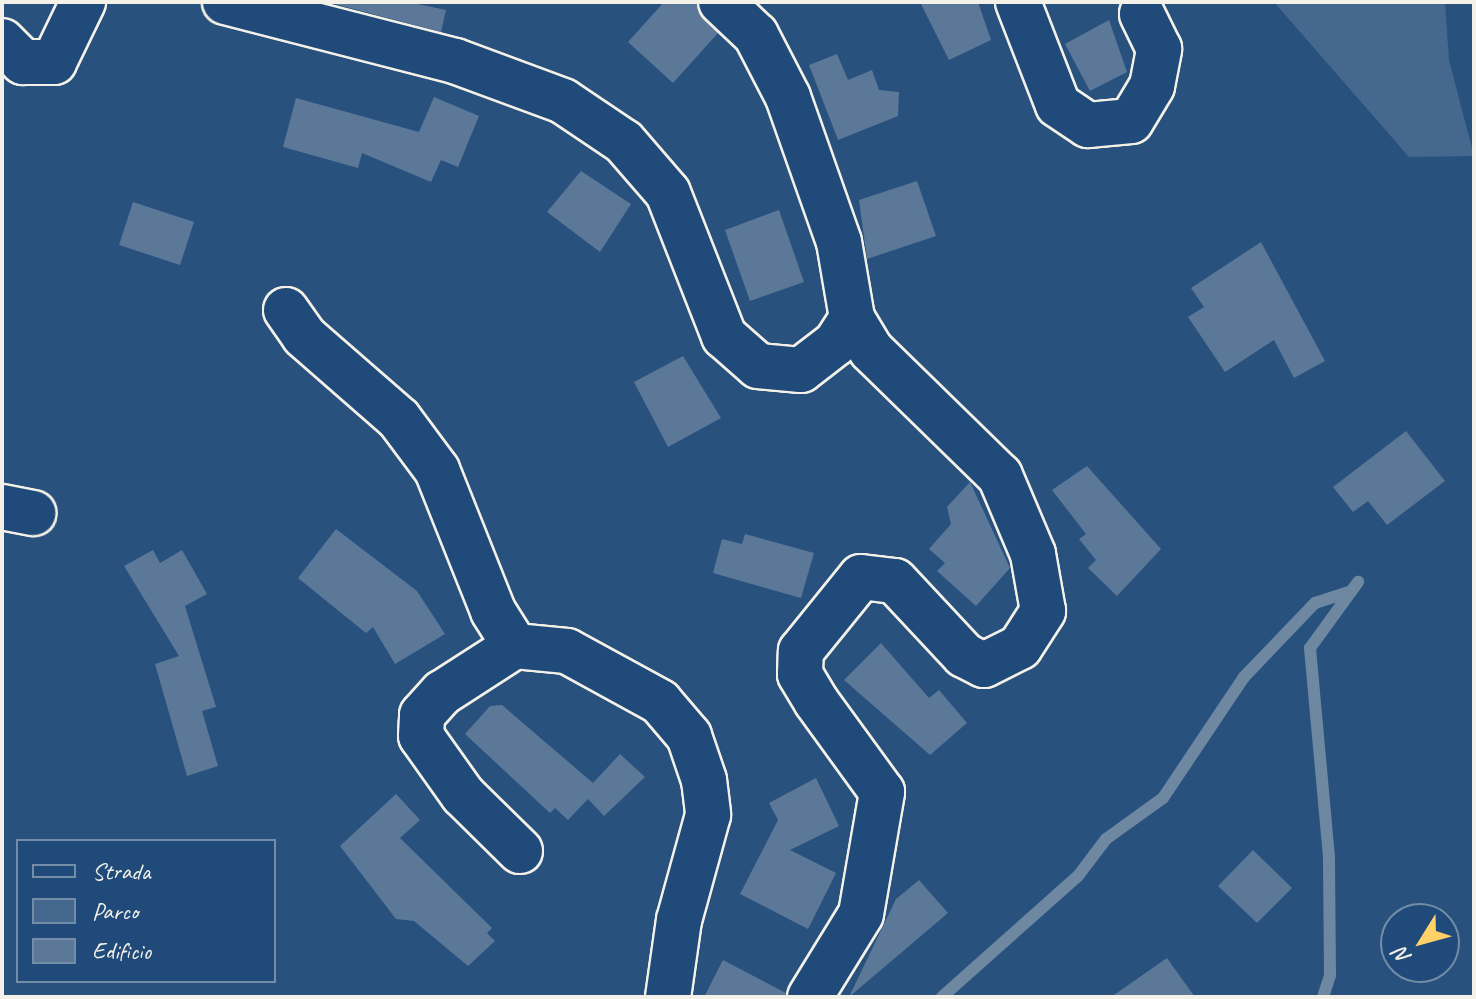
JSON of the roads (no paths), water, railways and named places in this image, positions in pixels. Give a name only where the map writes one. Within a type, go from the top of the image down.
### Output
[{"type":"street","points":[[2,41],[23,62],[54,62],[83,2]]},
{"type":"street","points":[[225,2],[455,61],[563,101],[624,142],[668,193],[724,336],[758,366],[801,370],[836,343],[852,318]]},
{"type":"street","points":[[721,2],[756,35],[788,97],[839,242],[852,318],[871,350],[1000,476],[1033,554],[1043,611],[1020,647],[984,665],[964,655],[895,581],[861,577],[801,651],[800,674],[882,792],[861,914],[810,997]]},
{"type":"street","points":[[1018,2],[1058,105],[1088,125],[1131,121],[1152,86],[1159,49],[1142,14]]},
{"type":"street","points":[[286,310],[304,336],[399,419],[437,470],[493,611],[515,646]]},
{"type":"street","points":[[520,851],[463,795],[421,736],[422,715],[442,693],[515,646],[567,651],[627,680],[660,702],[689,736],[708,815],[679,920],[668,997]]},
{"type":"waterway","points":[[1323,997],[1330,975],[1329,857],[1310,648],[1358,582]]},
{"type":"waterway","points":[[942,997],[1078,876],[1106,839],[1163,798],[1244,677],[1315,603],[1351,591]]}]
